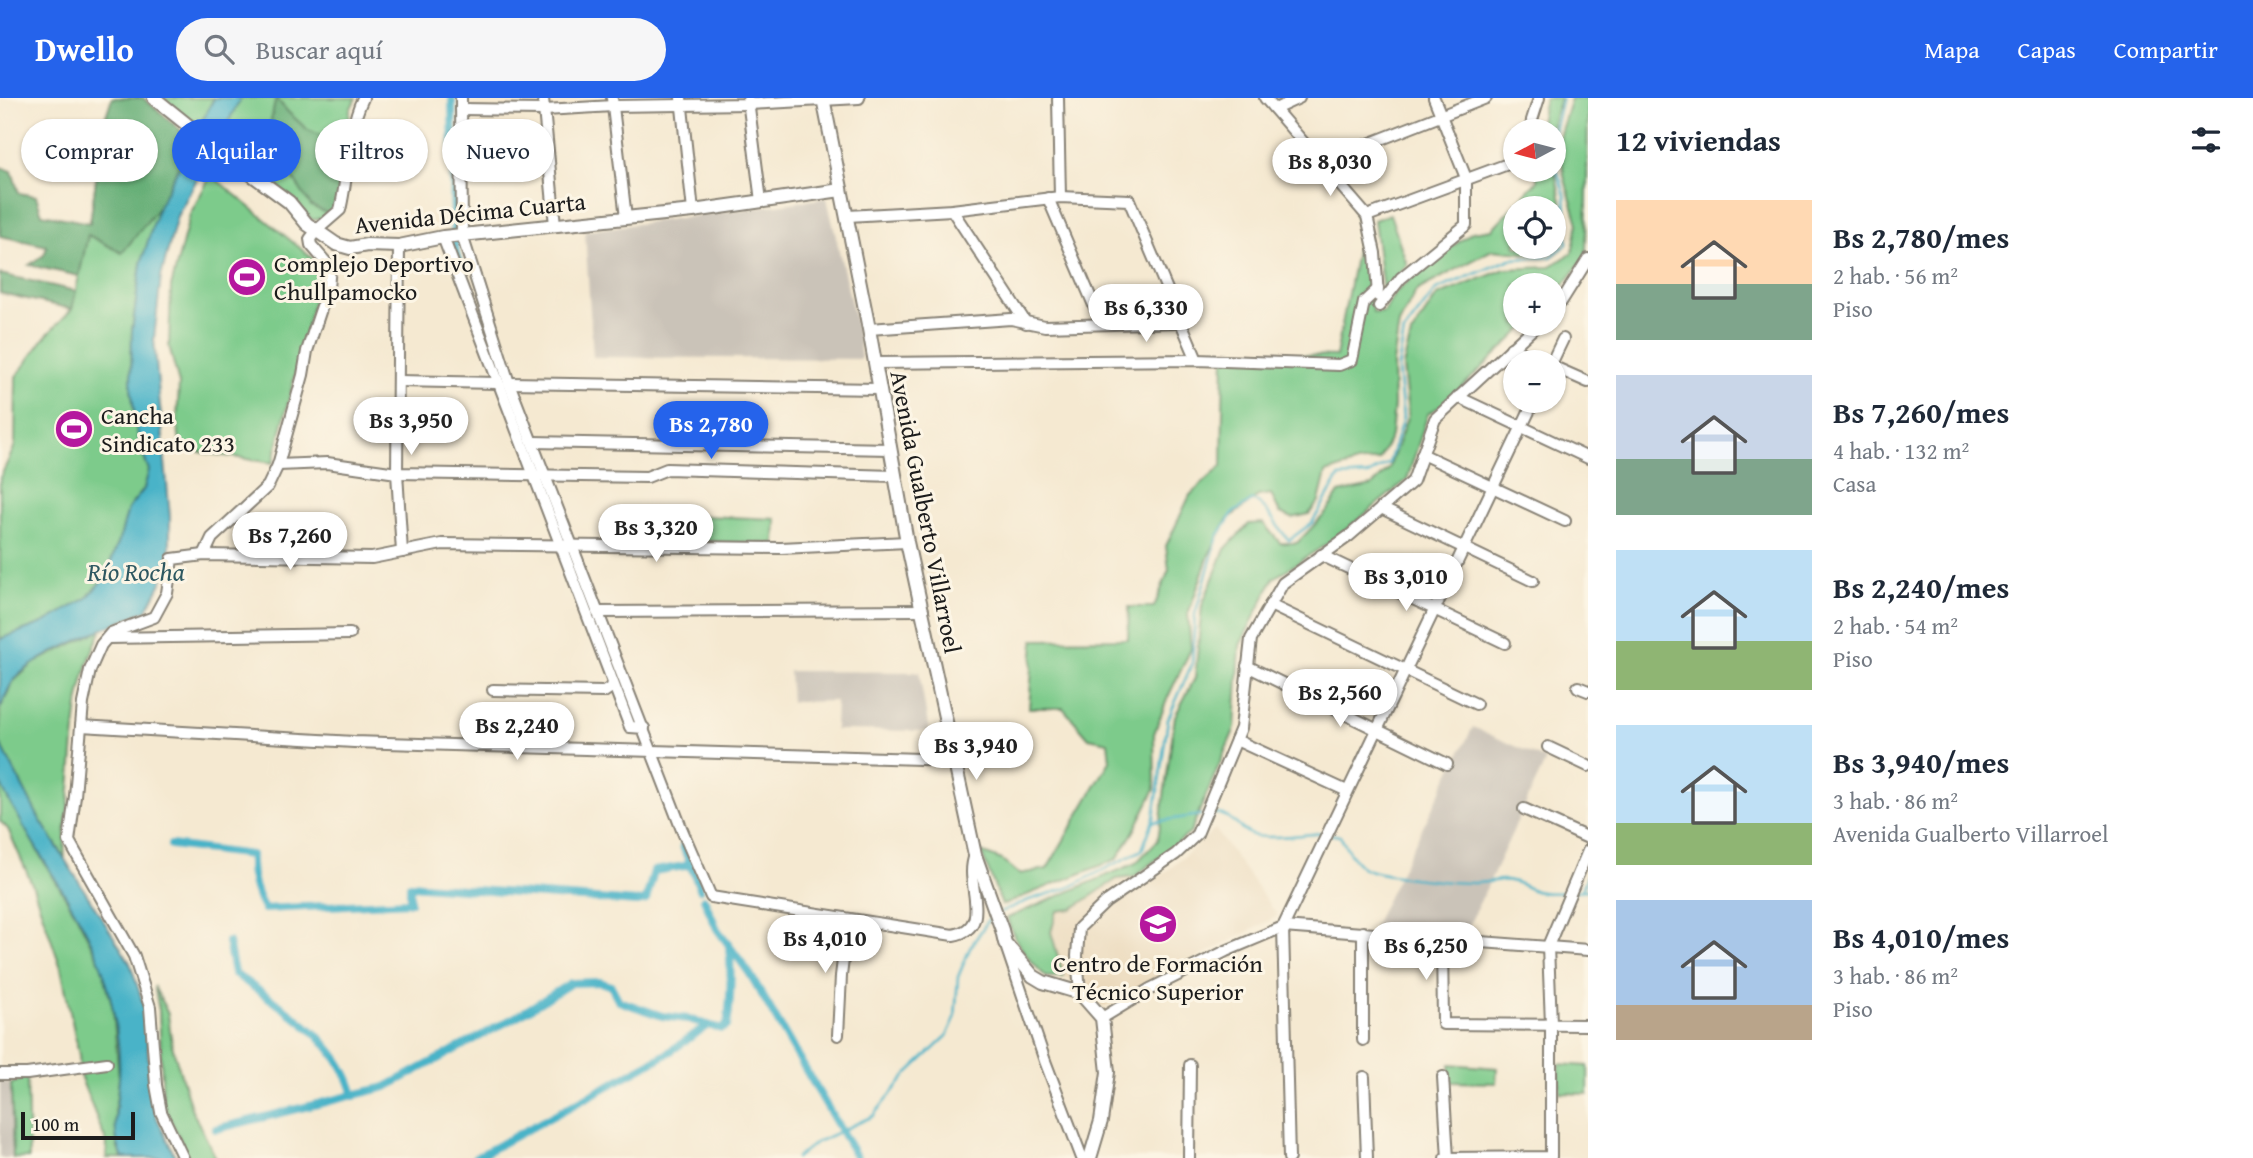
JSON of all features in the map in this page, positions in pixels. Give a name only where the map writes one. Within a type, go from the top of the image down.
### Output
[{"type":"main road","name":"Avenida Décima Cuarta","points":[[154,98],[289,202],[307,224],[336,244],[350,248],[367,245],[399,246],[443,237],[692,211],[841,190]]},
{"type":"main road","name":"Avenida Gualberto Villarroel","points":[[823,99],[848,216],[907,542],[975,855],[1003,937]]},
{"type":"main road","points":[[1003,937],[1033,976],[1043,982],[1080,993],[1102,1018],[1108,1072],[1101,1121],[1090,1158]]},
{"type":"street","points":[[204,555],[212,538],[268,486],[278,465],[307,351],[328,289],[330,267],[311,245],[310,239],[341,210],[356,118],[363,98]]},
{"type":"street","points":[[539,474],[533,442],[503,383],[462,235],[461,103],[859,98]]},
{"type":"street","points":[[1058,98],[1054,198],[1102,324]]},
{"type":"street","points":[[1265,98],[1367,216],[1375,253],[1379,306],[1401,278],[1466,225],[1466,178],[1434,98]]},
{"type":"street","points":[[1275,109],[1298,98]]},
{"type":"street","points":[[1320,163],[1486,98]]},
{"type":"street","points":[[1532,119],[1539,98]]},
{"type":"street","points":[[682,101],[692,211]]},
{"type":"street","points":[[748,101],[761,201]]},
{"type":"street","points":[[612,102],[626,218]]},
{"type":"street","points":[[544,104],[555,225]]},
{"type":"street","points":[[1367,216],[1503,165]]},
{"type":"street","points":[[848,216],[952,210],[1054,198],[1129,200],[1197,360]]},
{"type":"street","points":[[952,210],[1026,323]]},
{"type":"street","points":[[443,237],[539,474],[629,727],[644,728]]},
{"type":"street","points":[[399,246],[397,473],[402,552]]},
{"type":"street","points":[[1566,294],[1588,259]]},
{"type":"street","points":[[875,363],[1197,360],[1339,365],[1352,360],[1364,302],[1378,289]]},
{"type":"street","points":[[869,329],[1010,319],[1045,326],[1181,322]]},
{"type":"street","points":[[1080,993],[1077,956],[1079,928],[1106,901],[1176,853],[1197,834],[1241,728],[1251,639],[1283,583],[1349,536],[1413,481],[1435,419],[1524,336]]},
{"type":"street","points":[[1559,350],[1563,339]]},
{"type":"street","points":[[1511,348],[1516,350]]},
{"type":"street","points":[[1566,371],[1588,382]]},
{"type":"street","points":[[399,381],[879,389]]},
{"type":"street","points":[[1458,397],[1588,458]]},
{"type":"street","points":[[1289,1158],[1283,927],[1528,413]]},
{"type":"street","points":[[533,442],[890,449]]},
{"type":"street","points":[[1422,454],[1565,521]]},
{"type":"street","points":[[278,465],[327,463],[397,473],[647,477],[667,469],[894,476]]},
{"type":"street","points":[[1381,508],[1533,581]]},
{"type":"street","points":[[183,1158],[161,1112],[156,1085],[150,1007],[134,956],[69,841],[83,703],[90,670],[101,645],[111,634],[154,617],[167,593],[172,559],[204,555],[372,558],[442,544],[781,548],[907,542]]},
{"type":"street","points":[[566,546],[616,654],[682,830],[711,897],[953,936],[961,934],[973,923],[975,915],[972,870],[975,855]]},
{"type":"street","points":[[1321,555],[1505,643]]},
{"type":"street","points":[[1270,605],[1476,704]]},
{"type":"street","points":[[597,612],[923,610]]},
{"type":"street","points":[[107,638],[350,634]]},
{"type":"street","points":[[1247,666],[1447,764]]},
{"type":"street","points":[[493,690],[604,692],[613,686]]},
{"type":"street","points":[[81,726],[354,742],[954,760]]},
{"type":"street","points":[[1236,740],[1348,791]]},
{"type":"street","points":[[1548,747],[1588,766]]},
{"type":"street","points":[[1524,809],[1588,838]]},
{"type":"street","points":[[1443,1077],[1447,1158],[1551,1157],[1548,946],[1588,851]]},
{"type":"street","points":[[838,1035],[848,919]]},
{"type":"street","points":[[1102,1018],[1150,989],[1226,951],[1283,927],[1588,950]]},
{"type":"street","points":[[1363,932],[1363,1040]]},
{"type":"street","points":[[1003,937],[1045,1061],[1082,1158]]},
{"type":"street","points":[[1441,939],[1443,1024],[1588,1025]]},
{"type":"street","points":[[0,1074],[27,1074],[107,1063]]},
{"type":"street","points":[[1189,1158],[1190,1065]]},
{"type":"street","points":[[1364,1077],[1367,1158]]},
{"type":"shaded area","points":[[827,198],[859,338],[861,359],[593,357],[585,231]]},
{"type":"shaded area","points":[[789,671],[919,672],[929,731],[835,730],[836,701],[791,702]]},
{"type":"shaded area","points":[[1473,727],[1546,760],[1464,936],[1373,927]]},
{"type":"shaded area","name":"Centro de Formación Técnico Superior","points":[[1215,829],[1278,916],[1103,1007],[1087,989],[1064,977],[1051,932],[1057,910],[1072,909],[1117,879],[1163,875]]},
{"type":"shaded area","points":[[0,1080],[11,1084],[13,1158],[0,1158]]},
{"type":"green space","points":[[112,98],[143,98],[172,123],[172,180],[158,208],[141,264],[132,331],[131,387],[141,449],[149,470],[144,489],[128,509],[105,577],[87,598],[43,623],[0,639],[0,478],[15,446],[16,377],[45,337],[72,309],[96,182],[158,182],[158,119],[105,119]]},
{"type":"green space","points":[[112,98],[143,98],[172,123],[172,180],[158,208],[122,253],[88,235],[79,276],[29,265],[44,255],[47,246],[0,236],[0,167],[12,171],[19,193],[36,196],[42,214],[90,223],[96,182],[158,182],[158,119],[105,119]]},
{"type":"green space","points":[[162,98],[214,98],[203,119],[189,119]]},
{"type":"green space","points":[[241,98],[356,98],[349,119],[315,119],[315,182],[340,182],[333,216],[312,220],[293,199],[271,182],[301,182],[301,119],[230,119]]},
{"type":"green space","points":[[276,98],[296,119],[271,119]]},
{"type":"green space","points":[[1545,98],[1560,98],[1554,119],[1541,119]]},
{"type":"green space","points":[[1571,98],[1588,98],[1586,256],[1566,282],[1566,273],[1503,273],[1503,336],[1515,336],[1445,403],[1428,414],[1407,480],[1333,540],[1274,578],[1240,645],[1235,728],[1190,833],[1134,877],[1117,879],[1072,909],[1057,911],[1051,932],[1064,977],[1046,977],[1022,950],[1007,918],[1136,863],[1158,840],[1175,716],[1195,678],[1202,605],[1225,549],[1249,524],[1263,523],[1280,543],[1297,543],[1327,512],[1339,493],[1372,486],[1389,469],[1408,415],[1403,366],[1411,335],[1437,296],[1505,269],[1549,267],[1572,253],[1578,224],[1566,182],[1565,119]]},
{"type":"green space","points":[[301,124],[315,133],[315,182],[342,182],[333,216],[311,206],[296,182],[301,182]]},
{"type":"green space","name":"Complejo Deportivo Chullpamocko","points":[[207,182],[220,182],[322,266],[273,463],[181,449],[177,421],[179,384],[169,346],[171,287],[190,214]]},
{"type":"green space","points":[[1536,182],[1557,182],[1560,196],[1523,196]]},
{"type":"green space","points":[[1353,208],[1367,245],[1373,313],[1384,312],[1395,293],[1472,232],[1492,229],[1503,217],[1503,251],[1492,250],[1416,291],[1399,324],[1393,363],[1394,405],[1391,436],[1379,460],[1357,463],[1326,473],[1319,501],[1309,514],[1292,518],[1280,513],[1271,494],[1258,496],[1227,520],[1209,555],[1188,614],[1191,649],[1154,734],[1155,789],[1117,859],[1002,905],[981,852],[1002,860],[1019,874],[1047,869],[1110,761],[1108,742],[1089,738],[1063,708],[1029,708],[1034,640],[1128,639],[1129,607],[1154,607],[1169,570],[1166,546],[1190,495],[1222,466],[1224,353],[1336,356],[1360,231]]},
{"type":"green space","points":[[1390,214],[1407,265],[1383,291],[1374,220]]},
{"type":"green space","points":[[0,274],[76,291],[72,309],[0,293]]},
{"type":"green space","points":[[704,516],[776,519],[775,544],[703,541]]},
{"type":"green space","points":[[102,629],[92,651],[80,693],[65,858],[39,818],[0,743],[0,709],[13,682],[34,663]]},
{"type":"green space","points":[[0,782],[77,916],[102,966],[113,1009],[119,1078],[115,1111],[118,1149],[123,1158],[106,1158],[107,1144],[80,1076],[79,1055],[61,968],[32,884],[8,829],[0,821]]},
{"type":"green space","points":[[154,986],[168,1014],[172,1045],[191,1108],[216,1158],[189,1158],[163,1104],[159,1010]]},
{"type":"green space","points":[[1450,1064],[1497,1068],[1496,1083],[1450,1082]]},
{"type":"green space","points":[[1559,1064],[1588,1066],[1588,1094],[1560,1093]]},
{"type":"green space","points":[[27,1077],[29,1158],[13,1158],[11,1084]]},
{"type":"water","name":"Río Rocha","points":[[214,98],[241,98],[230,119],[203,119]]},
{"type":"water","name":"Río Rocha","points":[[172,180],[195,182],[177,216],[161,277],[154,339],[170,517],[170,547],[162,581],[147,610],[54,652],[21,673],[10,686],[0,709],[0,639],[43,623],[87,598],[105,577],[128,509],[144,489],[149,470],[136,426],[131,387],[132,331],[141,264],[158,208]]},
{"type":"water","points":[[0,743],[39,818],[130,963],[143,1003],[151,1097],[157,1118],[176,1158],[123,1158],[115,1129],[119,1079],[117,1037],[106,981],[86,931],[3,789],[0,780]]},
{"type":"waterway","points":[[452,98],[454,229]]},
{"type":"waterway","points":[[1557,119],[1562,98]]},
{"type":"waterway","points":[[1001,912],[1068,888],[1142,850],[1154,818],[1168,719],[1192,664],[1195,614],[1218,536],[1233,513],[1253,500],[1264,508],[1289,540],[1312,523],[1339,477],[1368,475],[1389,463],[1403,418],[1398,368],[1404,332],[1436,290],[1511,259],[1551,257],[1567,244],[1565,195],[1561,182]]},
{"type":"waterway","points":[[455,242],[456,254],[472,299]]},
{"type":"waterway","points":[[591,612],[604,642]]},
{"type":"waterway","points":[[1211,814],[1228,817],[1256,836],[1323,833]]},
{"type":"waterway","points":[[1153,822],[1201,815]]},
{"type":"waterway","points":[[1329,834],[1340,836],[1352,857],[1369,870],[1464,883],[1505,880],[1539,892],[1567,892]]},
{"type":"waterway","points":[[171,845],[251,855],[253,883],[264,909],[410,902],[410,885],[637,902],[646,900],[654,871],[691,865]]},
{"type":"waterway","points":[[683,846],[700,889]]},
{"type":"waterway","points":[[1582,890],[1588,874]]},
{"type":"waterway","points":[[1574,891],[1588,890]]},
{"type":"waterway","points":[[704,899],[717,929],[750,974],[857,1158]]},
{"type":"waterway","points":[[796,1158],[815,1143],[873,1116],[909,1072],[947,1036],[955,1018],[958,977],[970,948],[991,916]]},
{"type":"waterway","points":[[228,942],[234,973],[288,1011],[322,1040],[347,1075],[354,1096]]},
{"type":"waterway","points":[[216,1129],[386,1087],[521,1014],[571,983],[600,982],[611,986],[619,1001],[662,1016],[688,1019],[721,1029],[727,1026],[729,1006],[729,945]]},
{"type":"waterway","points":[[475,1158],[665,1055],[708,1025]]},
{"type":"place","name":"Complejo Deportivo Chullpamocko","points":[[247,277]]},
{"type":"place","name":"Cancha Sindicato 233","points":[[74,429]]},
{"type":"place","name":"Centro de Formación Técnico Superior","points":[[1158,924]]}]
